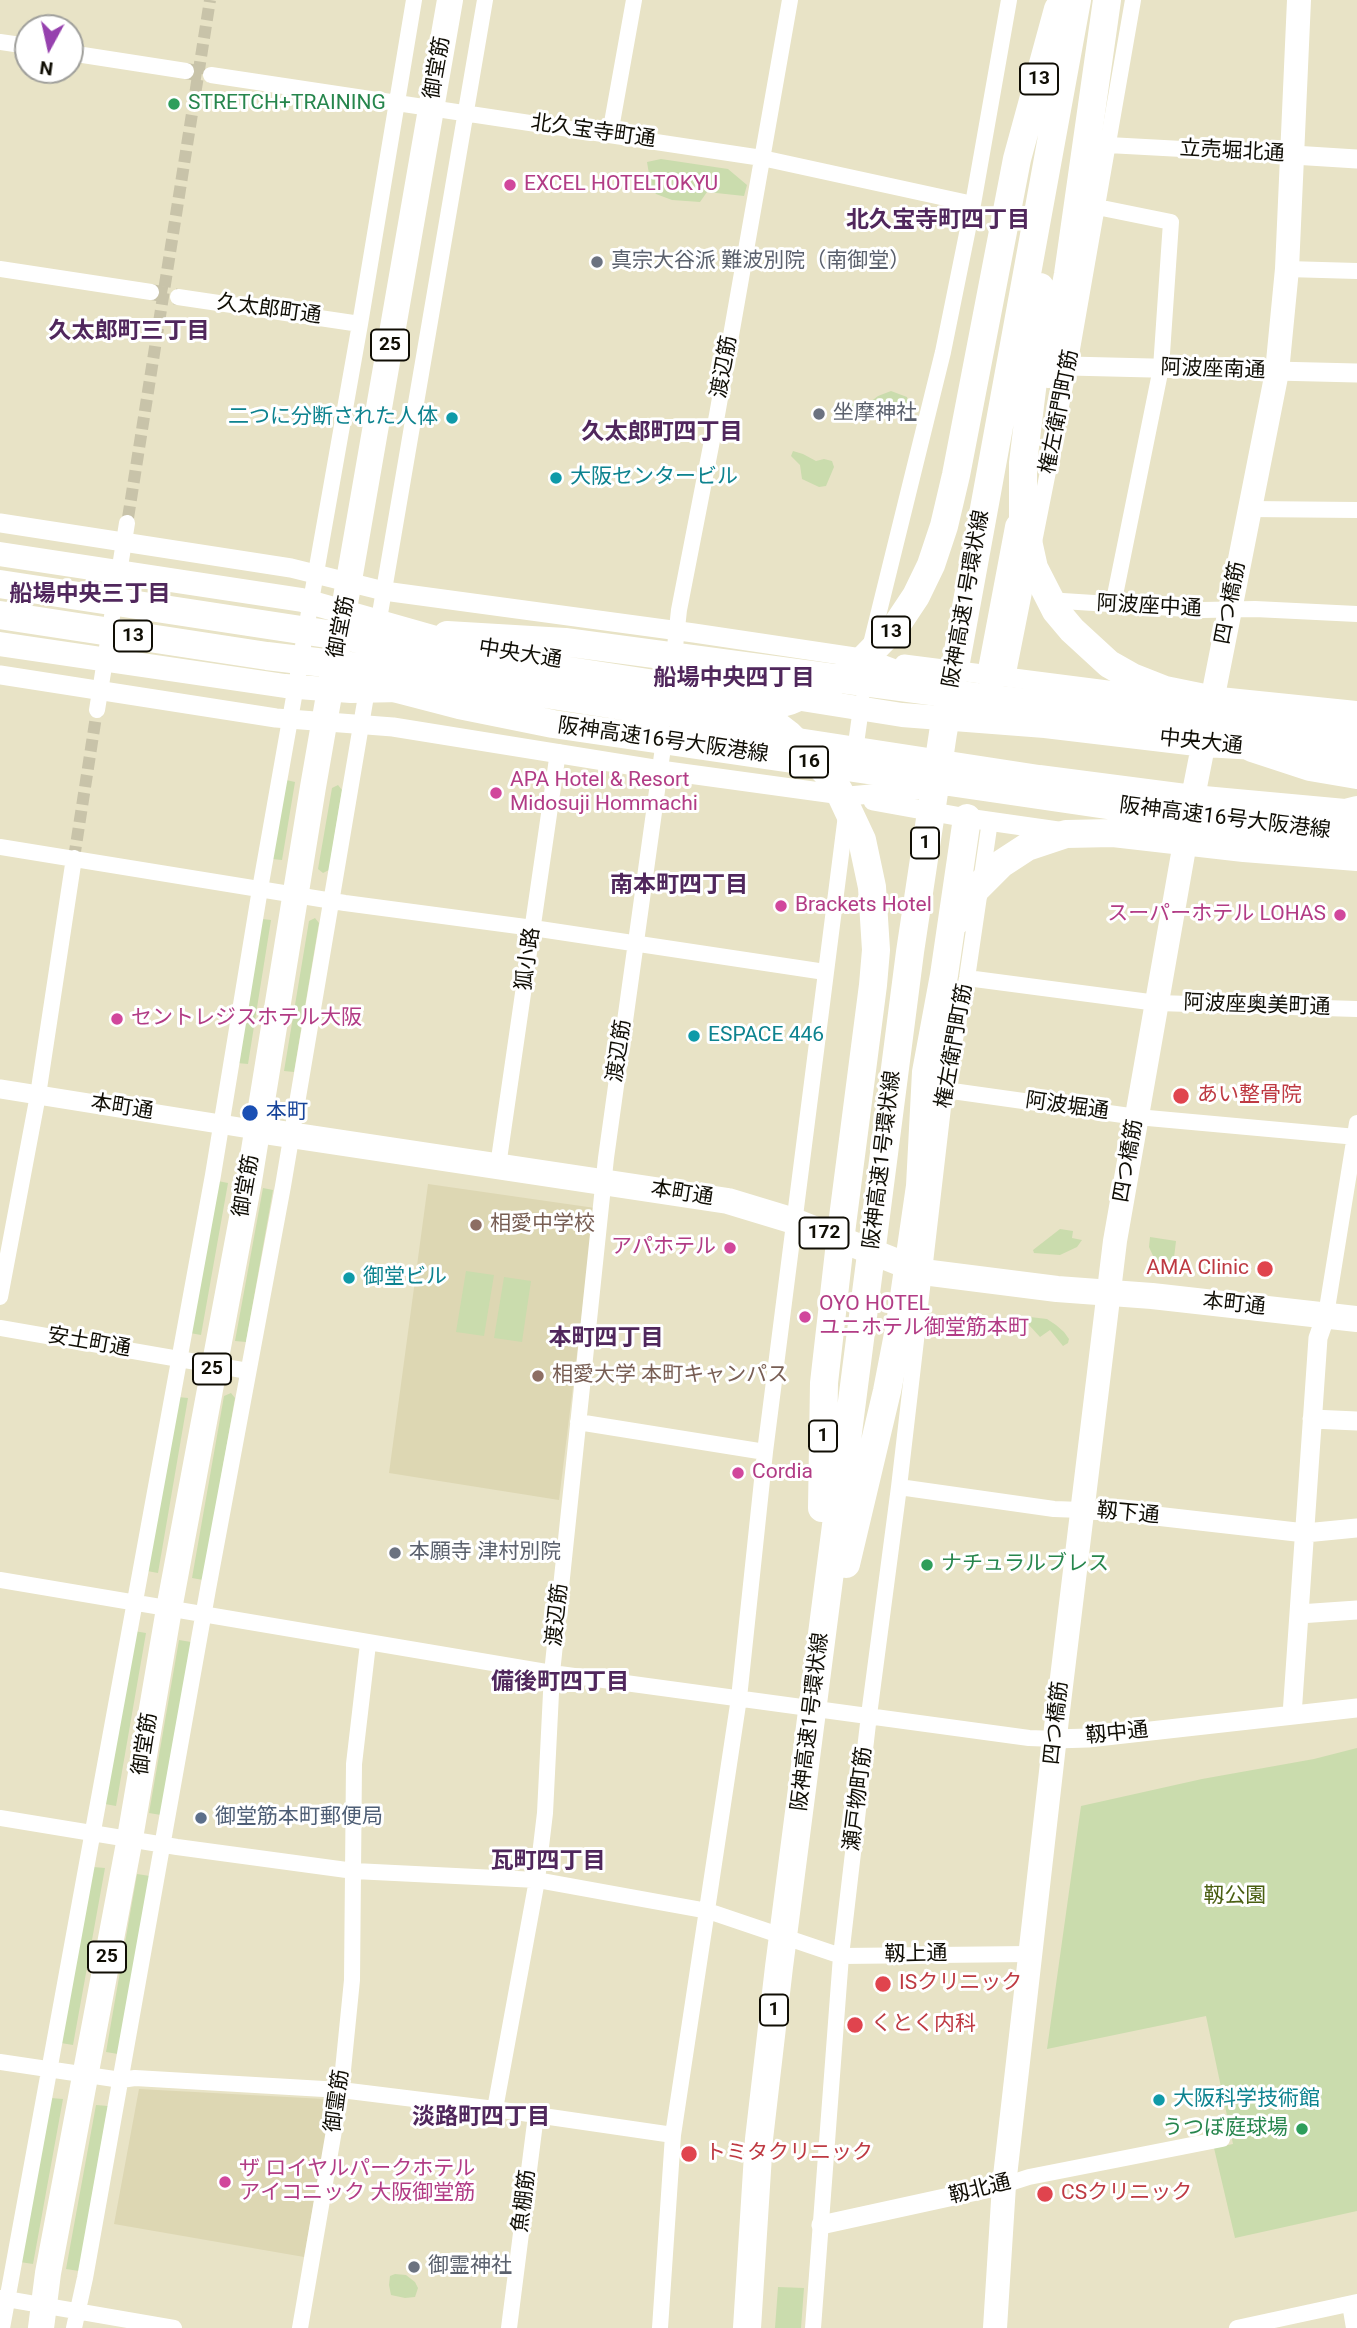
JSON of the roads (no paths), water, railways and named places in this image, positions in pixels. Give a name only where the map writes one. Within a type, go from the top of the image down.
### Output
[{"type":"highway","name":"御堂筋","points":[[43,2317],[48,2273],[130,1838],[257,1130],[450,0]]},
{"type":"highway","name":"13","points":[[0,615],[267,656],[424,675],[618,706],[694,714],[760,709],[789,701],[834,682],[855,668],[896,626],[916,596],[944,526],[1017,159],[1061,0]]},
{"type":"highway","name":"阪神高速1号環状線","points":[[747,2328],[759,2139],[825,1702],[820,1648],[910,952],[941,745],[1077,0]]},
{"type":"highway","points":[[999,677],[1000,628],[1068,274],[1107,0]]},
{"type":"highway","points":[[1048,160],[1034,373],[1023,463],[1023,518],[1034,568],[1044,589],[1072,630],[1109,664],[1132,677],[1165,690],[1219,701],[1357,713]]},
{"type":"highway","name":"13","points":[[0,584],[263,624]]},
{"type":"highway","points":[[263,624],[565,642],[983,698],[1163,718],[1357,735]]},
{"type":"highway","name":"1","points":[[263,624],[561,668],[712,695],[766,717],[807,752],[839,791],[862,840],[869,870],[876,950],[824,1383],[820,1648]]},
{"type":"highway","name":"阪神高速16号大阪港線","points":[[267,656],[459,705],[553,724],[1161,813],[1355,817]]},
{"type":"highway","points":[[1252,748],[1310,767],[1357,775]]},
{"type":"highway","points":[[825,1702],[900,1324],[920,1186],[926,1072],[955,976],[979,819]]},
{"type":"highway","points":[[866,1292],[928,1004],[941,956],[966,902],[994,870],[1027,847],[1080,832],[1357,857]]},
{"type":"highway","name":"本町通","points":[[257,1130],[728,1201],[794,1221],[923,1272],[1057,1289],[1357,1319]]},
{"type":"main road","name":"四つ橋筋","points":[[995,2328],[1004,2185],[1115,1241],[1183,849],[1277,372],[1287,269],[1299,0]]},
{"type":"main road","name":"中央大通","points":[[0,554],[302,600],[469,647],[902,715],[1045,726],[1205,745],[1357,754]]},
{"type":"main road","name":"中央大通","points":[[0,644],[285,687],[351,691],[468,690],[1039,777],[1355,817]]},
{"type":"street","points":[[2,2328],[4,2299],[50,2070],[221,1124],[414,0]]},
{"type":"street","points":[[74,2328],[291,1135],[485,0]]},
{"type":"street","points":[[610,134],[634,0]]},
{"type":"street","name":"渡辺筋","points":[[495,2109],[537,1880],[545,1813],[552,1673],[604,1182],[679,610],[717,415],[790,0]]},
{"type":"street","points":[[660,2328],[673,2135],[739,1698],[765,1452],[825,972],[868,659],[943,352],[973,204],[1009,0]]},
{"type":"street","name":"権左衛門町筋","points":[[999,677],[1024,598],[1069,366],[1133,0]]},
{"type":"street","points":[[84,55],[186,71]]},
{"type":"street","name":"北久宝寺町通","points":[[211,75],[762,158],[973,204]]},
{"type":"street","name":"立売堀北通","points":[[1108,145],[1357,159]]},
{"type":"street","points":[[1097,207],[1171,222],[1161,368],[1113,605]]},
{"type":"street","points":[[0,269],[151,292]]},
{"type":"street","points":[[1287,269],[1357,271]]},
{"type":"street","name":"久太郎町通","points":[[178,297],[360,324]]},
{"type":"street","name":"阿波座南通","points":[[1069,366],[1357,373]]},
{"type":"street","points":[[1249,509],[1357,510]]},
{"type":"street","points":[[0,523],[317,573]]},
{"type":"street","points":[[99,700],[127,523]]},
{"type":"street","name":"中央大通","points":[[317,573],[384,591],[868,659],[1045,726]]},
{"type":"street","name":"阿波座中通","points":[[1024,598],[1203,611],[1255,609],[1357,614]]},
{"type":"street","points":[[311,607],[366,693]]},
{"type":"street","points":[[297,684],[380,616]]},
{"type":"street","points":[[868,659],[1213,703],[1357,713]]},
{"type":"street","points":[[0,675],[99,700],[290,719]]},
{"type":"street","name":"中央大通","points":[[290,719],[361,724],[849,796],[1039,777]]},
{"type":"street","name":"狐小路","points":[[498,1166],[558,752]]},
{"type":"street","points":[[849,796],[979,819],[1183,849],[1237,842],[1357,849]]},
{"type":"street","points":[[0,847],[330,901],[825,972]]},
{"type":"street","points":[[0,1297],[38,1095],[74,858]]},
{"type":"street","name":"権左衛門町筋","points":[[923,1272],[945,1090],[955,976]]},
{"type":"street","name":"阿波座奥美町通","points":[[955,976],[1157,1003],[1357,1009]]},
{"type":"street","name":"本町通","points":[[0,1089],[257,1130]]},
{"type":"street","name":"阿波堀通","points":[[945,1090],[1137,1116],[1356,1132]]},
{"type":"street","points":[[1292,1715],[1318,1338],[1326,1315],[1356,1132]]},
{"type":"street","name":"瀬戸物町筋","points":[[813,2328],[841,1956],[923,1272]]},
{"type":"street","name":"安土町通","points":[[0,1328],[248,1371]]},
{"type":"street","points":[[1312,1419],[1357,1421]]},
{"type":"street","points":[[578,1422],[765,1452]]},
{"type":"street","name":"靱下通","points":[[899,1488],[1054,1509],[1112,1511],[1305,1533],[1357,1528]]},
{"type":"street","name":"靱中通","points":[[0,1580],[552,1673],[739,1698],[825,1702],[869,1715],[1029,1738],[1088,1738],[1357,1708]]},
{"type":"street","points":[[1299,1614],[1357,1610]]},
{"type":"street","name":"御霊筋","points":[[300,2328],[341,2090],[352,1980],[354,1764],[368,1643]]},
{"type":"street","name":"靱上通","points":[[0,1818],[354,1871],[537,1880],[708,1912],[841,1956],[1030,1954]]},
{"type":"street","points":[[0,2062],[121,2080],[135,2078],[341,2090],[673,2135]]},
{"type":"street","name":"魚棚筋","points":[[509,2328],[536,2116]]},
{"type":"street","name":"靱北通","points":[[821,2225],[1029,2178],[1222,2139]]},
{"type":"street","points":[[4,2299],[43,2317],[77,2311],[174,2328]]},
{"type":"street","points":[[1237,2328],[1353,2303],[1354,2328]]},
{"type":"tunnel","points":[[128,518],[210,0]]},
{"type":"tunnel","points":[[186,71],[211,75]]},
{"type":"tunnel","points":[[151,292],[178,297]]},
{"type":"tunnel","points":[[74,858],[97,710]]},
{"type":"place","name":"STRETCH+TRAINING","points":[[174,104]]},
{"type":"place","name":"EXCEL HOTELTOKYU","points":[[510,185]]},
{"type":"place","name":"真宗大谷派 難波別院（南御堂）","points":[[597,262]]},
{"type":"place","name":"坐摩神社","points":[[819,414]]},
{"type":"place","name":"二つに分断された人体","points":[[452,418]]},
{"type":"place","name":"大阪センタービル","points":[[556,478]]},
{"type":"place","name":"APA Hotel & Resort Midosuji Hommachi","points":[[496,793]]},
{"type":"place","name":"Brackets Hotel","points":[[781,906]]},
{"type":"place","name":"スーパーホテル LOHAS","points":[[1340,915]]},
{"type":"place","name":"セントレジスホテル大阪","points":[[117,1019]]},
{"type":"place","name":"ESPACE 446","points":[[694,1036]]},
{"type":"place","name":"あい整骨院","points":[[1181,1096]]},
{"type":"place","name":"本町","points":[[250,1113]]},
{"type":"place","name":"相愛中学校","points":[[476,1225]]},
{"type":"place","name":"アパホテル","points":[[730,1248]]},
{"type":"place","name":"AMA Clinic","points":[[1265,1269]]},
{"type":"place","name":"御堂ビル","points":[[349,1278]]},
{"type":"place","name":"OYO HOTEL ユニホテル御堂筋本町","points":[[805,1317]]},
{"type":"place","name":"相愛大学 本町キャンパス","points":[[538,1376]]},
{"type":"place","name":"Cordia","points":[[738,1473]]},
{"type":"place","name":"本願寺 津村別院","points":[[395,1553]]},
{"type":"place","name":"ナチュラルブレス","points":[[927,1565]]},
{"type":"place","name":"御堂筋本町郵便局","points":[[201,1818]]},
{"type":"place","name":"ISクリニック","points":[[883,1984]]},
{"type":"place","name":"くとく内科","points":[[855,2025]]},
{"type":"place","name":"大阪科学技術館","points":[[1159,2100]]},
{"type":"place","name":"うつぼ庭球場","points":[[1302,2129]]},
{"type":"place","name":"トミタクリニック","points":[[689,2154]]},
{"type":"place","name":"ザ ロイヤルパークホテル アイコニック 大阪御堂筋","points":[[225,2182]]},
{"type":"place","name":"CSクリニック","points":[[1045,2194]]},
{"type":"place","name":"御霊神社","points":[[414,2267]]},
{"type":"district","name":"北久宝寺町四丁目","points":[[938,221]]},
{"type":"district","name":"久太郎町三丁目","points":[[129,332]]},
{"type":"district","name":"久太郎町四丁目","points":[[662,433]]},
{"type":"district","name":"船場中央三丁目","points":[[90,595]]},
{"type":"district","name":"船場中央四丁目","points":[[734,679]]},
{"type":"district","name":"南本町四丁目","points":[[679,886]]},
{"type":"district","name":"本町四丁目","points":[[606,1339]]},
{"type":"district","name":"備後町四丁目","points":[[560,1683]]},
{"type":"district","name":"瓦町四丁目","points":[[548,1862]]},
{"type":"district","name":"淡路町四丁目","points":[[481,2118]]},
{"type":"park label","name":"靱公園","points":[[1235,1897]]}]
